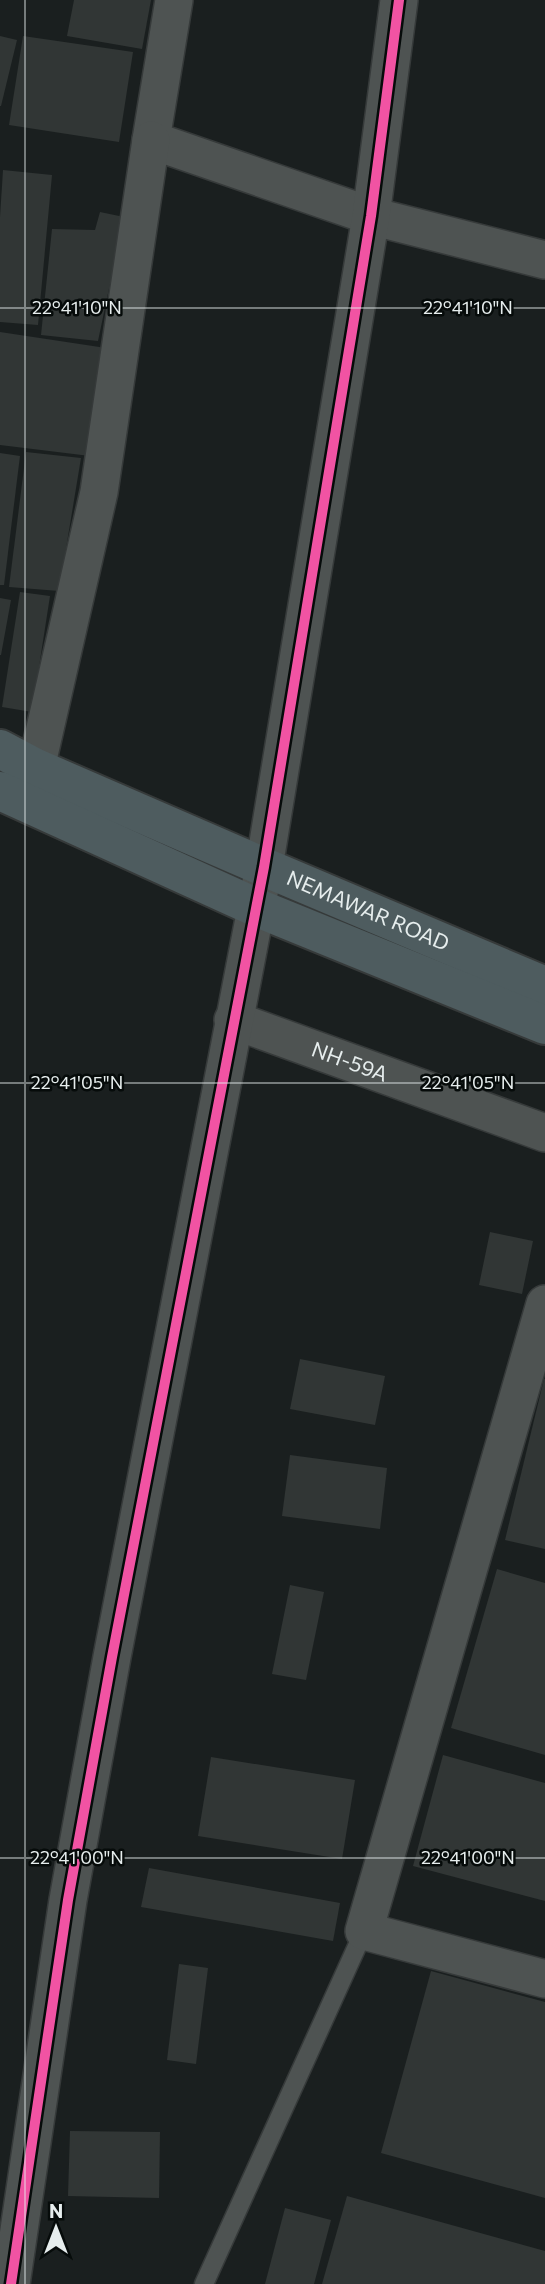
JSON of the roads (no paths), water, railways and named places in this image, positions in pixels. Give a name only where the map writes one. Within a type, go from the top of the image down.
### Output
[{"type":"highway","name":"NEMAWAR ROAD","points":[[0,749],[36,768],[545,986]]},
{"type":"highway","name":"NEMAWAR ROAD","points":[[0,791],[255,907],[545,1024]]},
{"type":"street","points":[[36,768],[99,492],[174,0]]},
{"type":"street","points":[[11,2284],[68,1900],[264,867],[371,216],[399,0]]},
{"type":"street","points":[[151,140],[371,216],[545,260]]},
{"type":"street","name":"NH-59A","points":[[233,1020],[545,1132]]},
{"type":"street","points":[[545,1304],[364,1931],[545,1979]]},
{"type":"lane","points":[[204,2284],[364,1931]]}]
